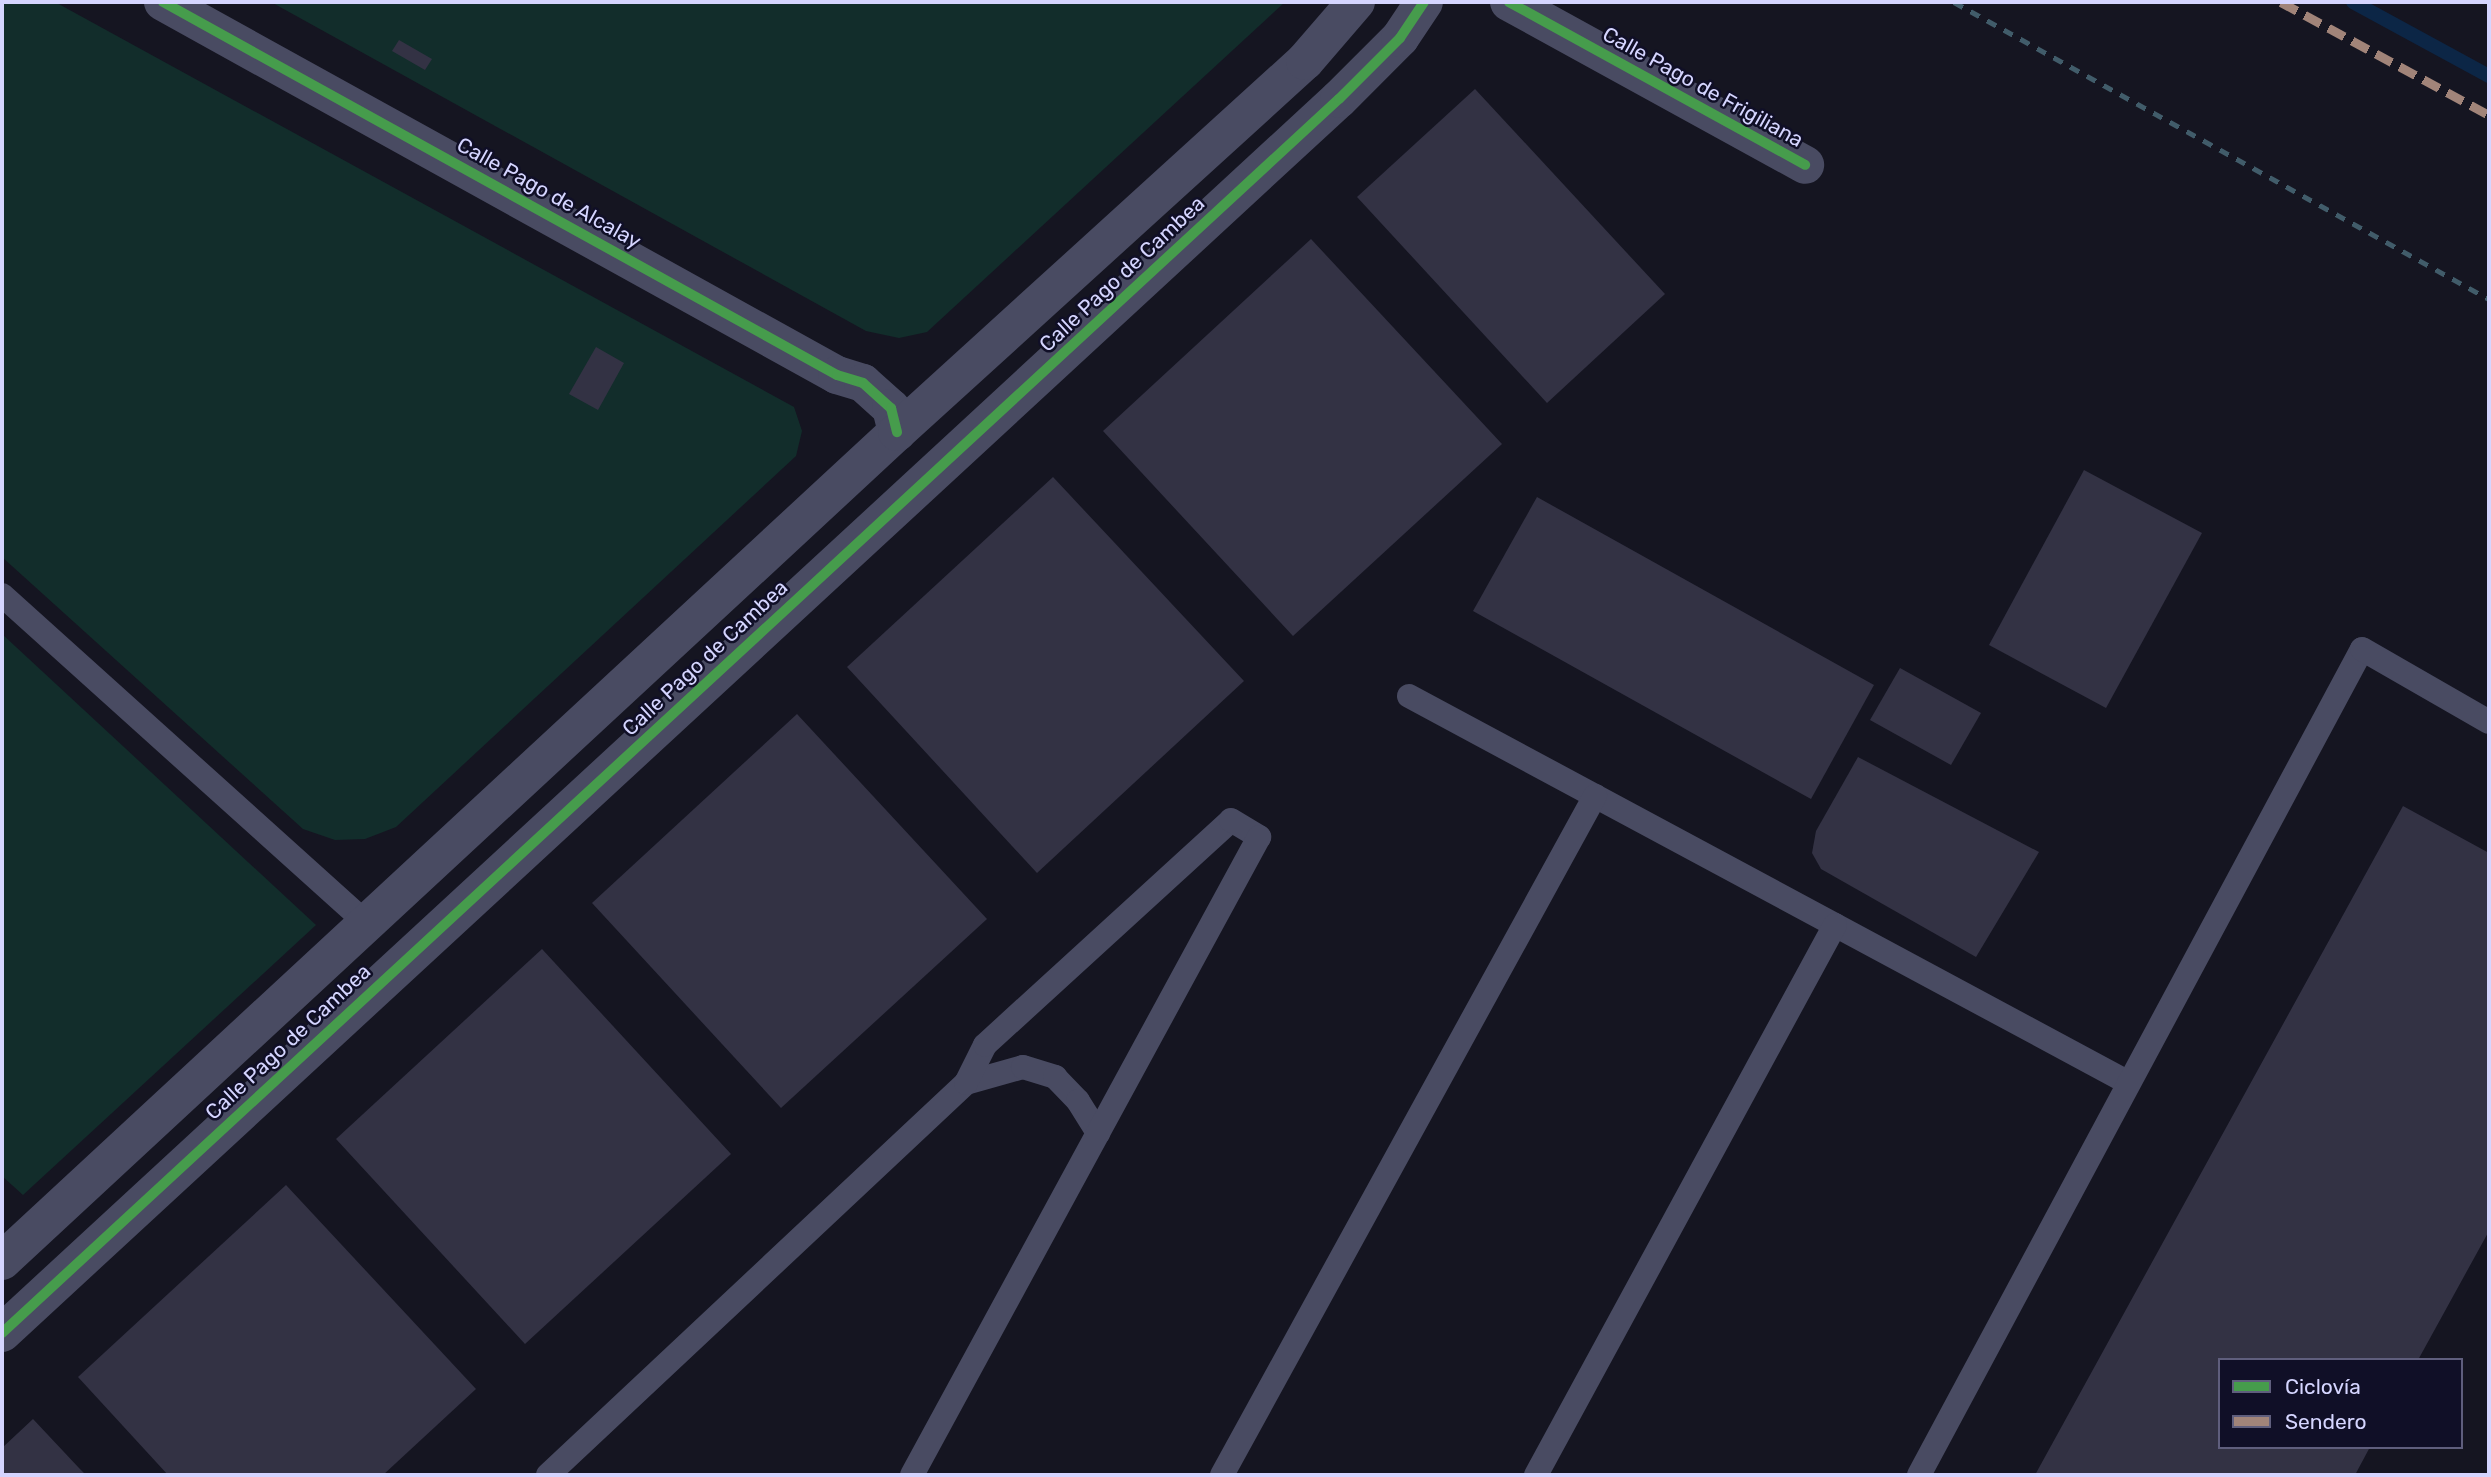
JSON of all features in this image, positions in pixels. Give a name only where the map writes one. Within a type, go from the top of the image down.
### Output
[{"type":"street","name":"Calle Pago de Alcalay","points":[[163,2],[837,375],[863,383],[891,408],[897,432]]},
{"type":"street","name":"Calle Pago de Cambea","points":[[2,1261],[897,432],[1305,61],[1356,2]]},
{"type":"street","name":"Calle Pago de Cambea","points":[[2,1333],[1339,99],[1400,38],[1424,2]]},
{"type":"street","name":"Calle Pago de Frigiliana","points":[[1509,2],[1805,165]]},
{"type":"street","points":[[897,432],[935,472]]},
{"type":"lane","points":[[2,595],[366,923]]},
{"type":"lane","points":[[1919,1475],[2362,649],[2489,722]]},
{"type":"lane","points":[[1409,696],[2129,1083]]},
{"type":"lane","points":[[1223,1475],[1595,796]]},
{"type":"lane","points":[[548,1475],[966,1083],[985,1045],[1231,820],[1259,836],[912,1475]]},
{"type":"lane","points":[[1536,1475],[1835,925]]},
{"type":"lane","points":[[966,1083],[1023,1067],[1055,1077],[1078,1101],[1098,1133]]},
{"type":"green space","points":[[2,2],[55,2],[794,407],[802,431],[796,456],[396,827],[365,839],[335,840],[303,829],[2,557]]},
{"type":"green space","points":[[271,2],[1285,2],[927,332],[899,338],[866,331]]},
{"type":"green space","points":[[2,634],[316,925],[23,1195],[2,1176]]},
{"type":"building","points":[[399,40],[432,59],[425,70],[392,51]]},
{"type":"building","points":[[1475,89],[1665,294],[1547,403],[1357,197]]},
{"type":"building","points":[[1311,239],[1502,444],[1293,636],[1103,431]]},
{"type":"building","points":[[596,347],[624,363],[598,410],[569,394]]},
{"type":"building","points":[[2084,470],[2202,533],[2106,708],[1989,645]]},
{"type":"building","points":[[1053,477],[1244,681],[1037,873],[847,667]]},
{"type":"building","points":[[1537,497],[1874,685],[1811,799],[1473,611]]},
{"type":"building","points":[[1900,668],[1981,713],[1951,765],[1870,720]]},
{"type":"building","points":[[797,714],[987,919],[781,1108],[592,903]]},
{"type":"building","points":[[1858,757],[2039,852],[1976,957],[1821,869],[1812,853],[1816,831]]},
{"type":"building","points":[[2403,806],[2489,853],[2489,1231],[2419,1358],[2218,1358],[2218,1449],[2369,1449],[2355,1475],[2035,1475]]},
{"type":"building","points":[[542,949],[731,1154],[525,1344],[336,1139]]},
{"type":"building","points":[[286,1185],[476,1389],[383,1475],[168,1475],[78,1377]]},
{"type":"building","points":[[33,1419],[86,1475],[2,1475],[2,1448]]},
{"type":"waterway","points":[[2353,2],[2489,76]]},
{"type":"railway","points":[[1954,2],[2489,299]]},
{"type":"marked path","points":[[2281,2],[2489,115]]},
{"type":"cycle path","points":[[163,2],[837,375],[863,383],[891,408],[897,432]]},
{"type":"cycle path","points":[[2,1333],[1339,99],[1400,38],[1424,2]]},
{"type":"cycle path","points":[[1509,2],[1805,165]]}]
